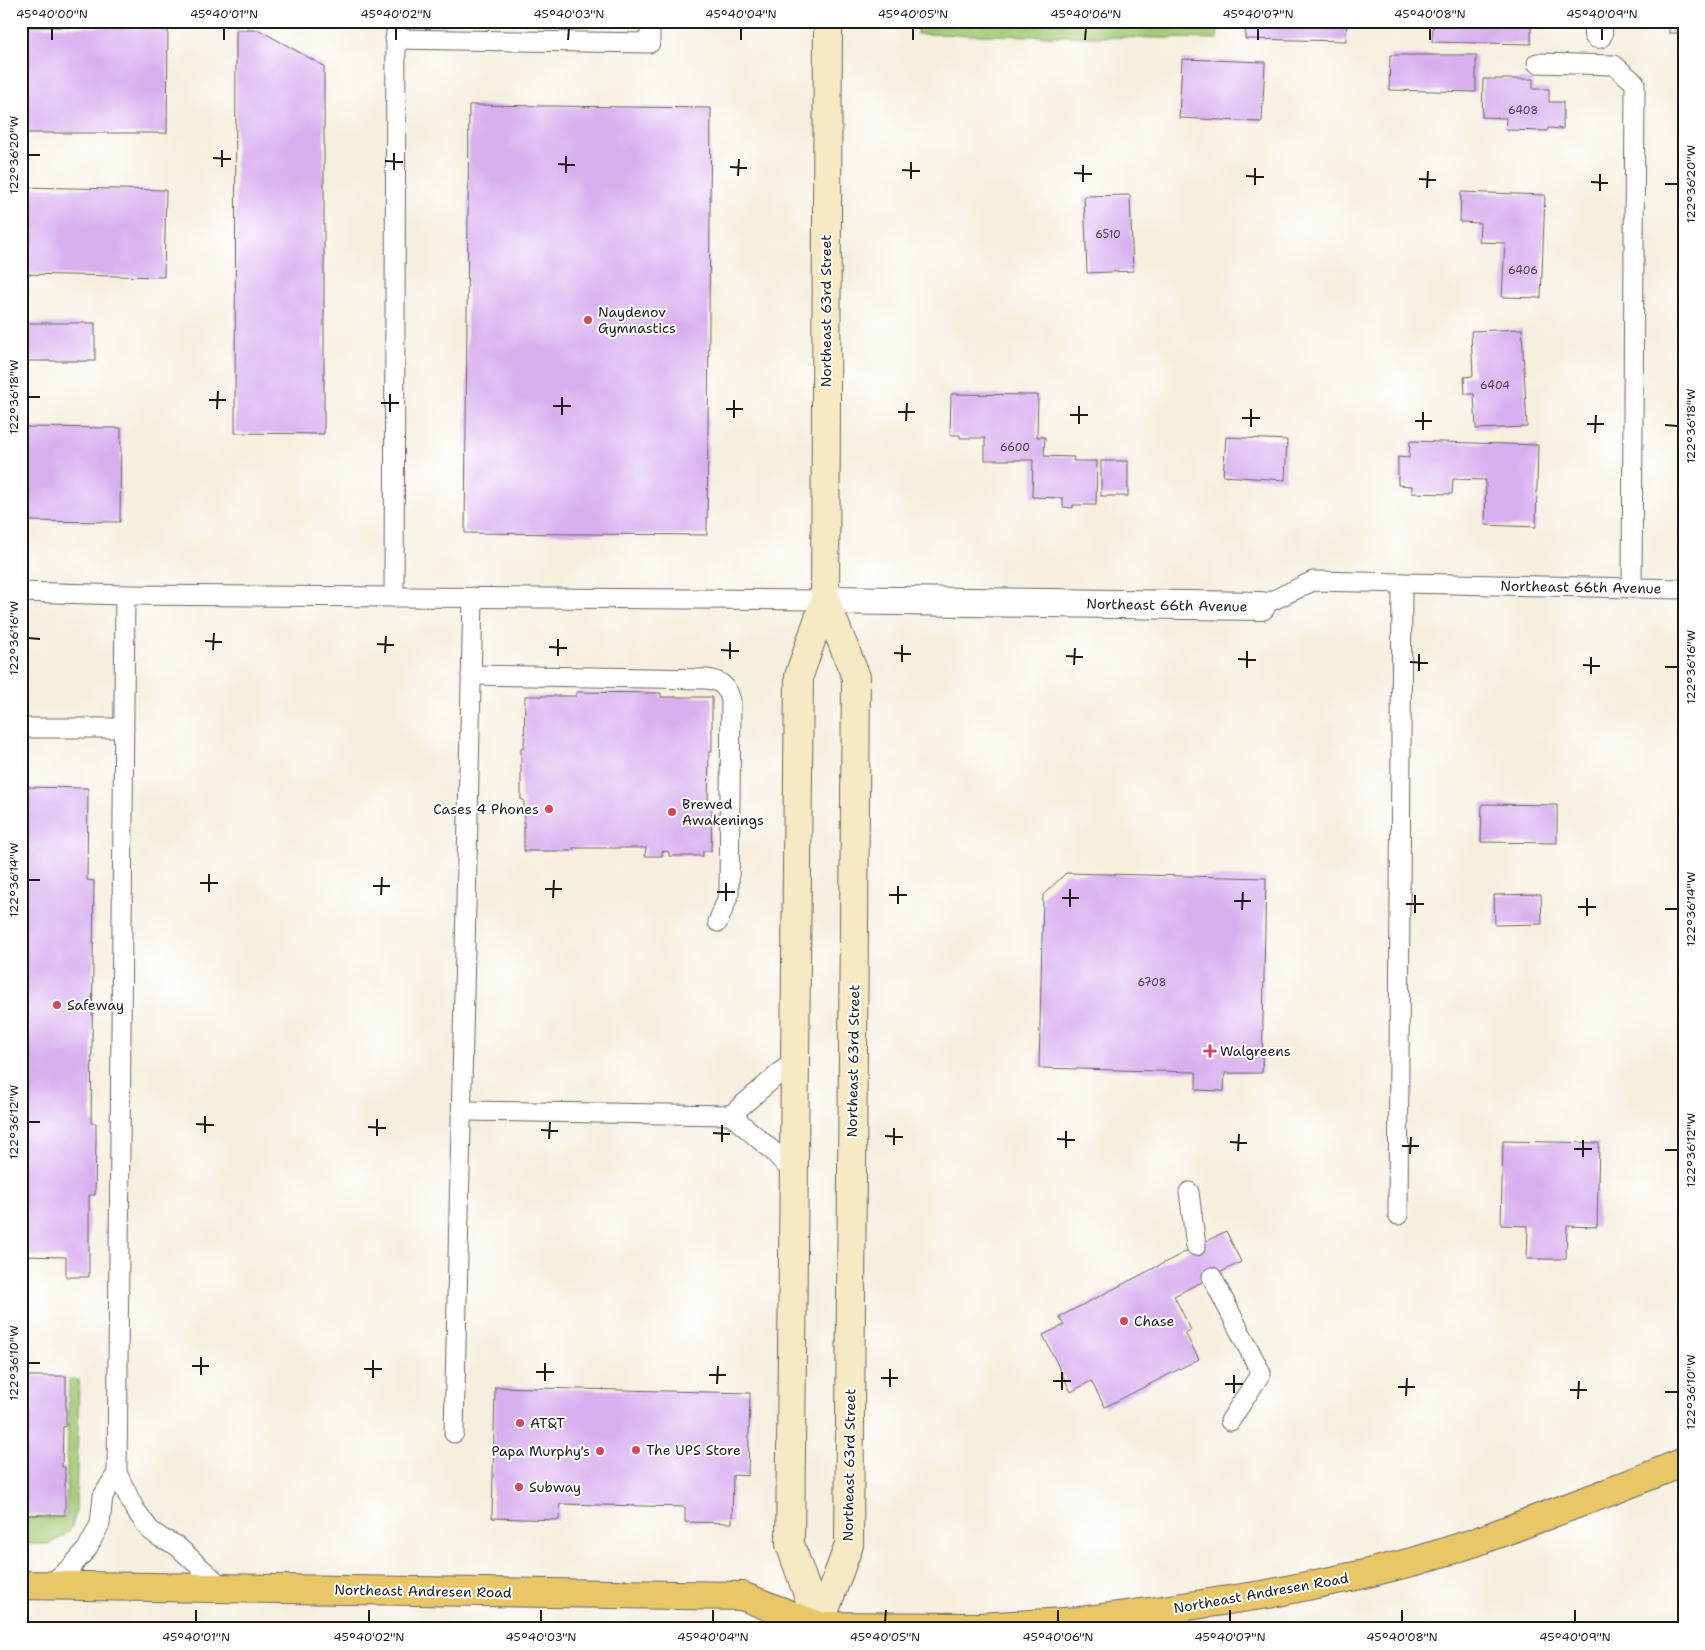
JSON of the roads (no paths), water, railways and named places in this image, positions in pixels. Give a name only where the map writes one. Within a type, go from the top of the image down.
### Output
[{"type":"main road","name":"Northeast 63rd Street","points":[[815,1628],[790,1544],[799,676],[825,600],[828,21]]},
{"type":"main road","name":"Northeast 63rd Street","points":[[815,1628],[849,1545],[856,677],[825,600]]},
{"type":"main road","name":"Northeast Andresen Road","points":[[34,1585],[742,1596],[815,1628],[979,1628],[1150,1612],[1268,1594],[1360,1575],[1465,1546],[1600,1496],[1684,1462]]},
{"type":"street","name":"Northeast 66th Avenue","points":[[825,600],[1261,606]]},
{"type":"lane","points":[[394,597],[396,30],[650,43],[650,21]]},
{"type":"lane","points":[[1538,64],[1614,65],[1634,83],[1632,588]]},
{"type":"lane","name":"Northeast 66th Avenue","points":[[1261,606],[1313,580],[1684,590]]},
{"type":"lane","points":[[1398,1215],[1402,582]]},
{"type":"lane","points":[[21,592],[125,595],[825,600]]},
{"type":"lane","points":[[125,595],[117,1473],[134,1508],[150,1530],[176,1545],[223,1588]]},
{"type":"lane","points":[[454,1433],[473,597]]},
{"type":"lane","points":[[471,674],[706,679],[720,682],[725,687],[730,694],[731,701],[729,894],[718,922]]},
{"type":"lane","points":[[21,728],[124,728]]},
{"type":"lane","points":[[731,1115],[796,1059]]},
{"type":"lane","points":[[462,1111],[731,1115],[774,1152],[794,1174]]},
{"type":"lane","points":[[1189,1192],[1196,1246]]},
{"type":"lane","points":[[1212,1277],[1261,1373],[1230,1420]]},
{"type":"lane","points":[[34,1585],[71,1567],[87,1549],[100,1524],[103,1496],[117,1473]]},
{"type":"place","name":"Naydenov Gymnastics","points":[[588,320]]},
{"type":"place","name":"Cases 4 Phones","points":[[549,809]]},
{"type":"place","name":"Brewed Awakenings","points":[[672,812]]},
{"type":"place","name":"Safeway","points":[[57,1005]]},
{"type":"place","name":"Walgreens","points":[[1210,1051]]},
{"type":"place","name":"Chase","points":[[1124,1321]]},
{"type":"place","name":"AT&T","points":[[520,1423]]},
{"type":"place","name":"The UPS Store","points":[[636,1450]]},
{"type":"place","name":"Papa Murphy's","points":[[600,1451]]},
{"type":"place","name":"Subway","points":[[519,1487]]}]
